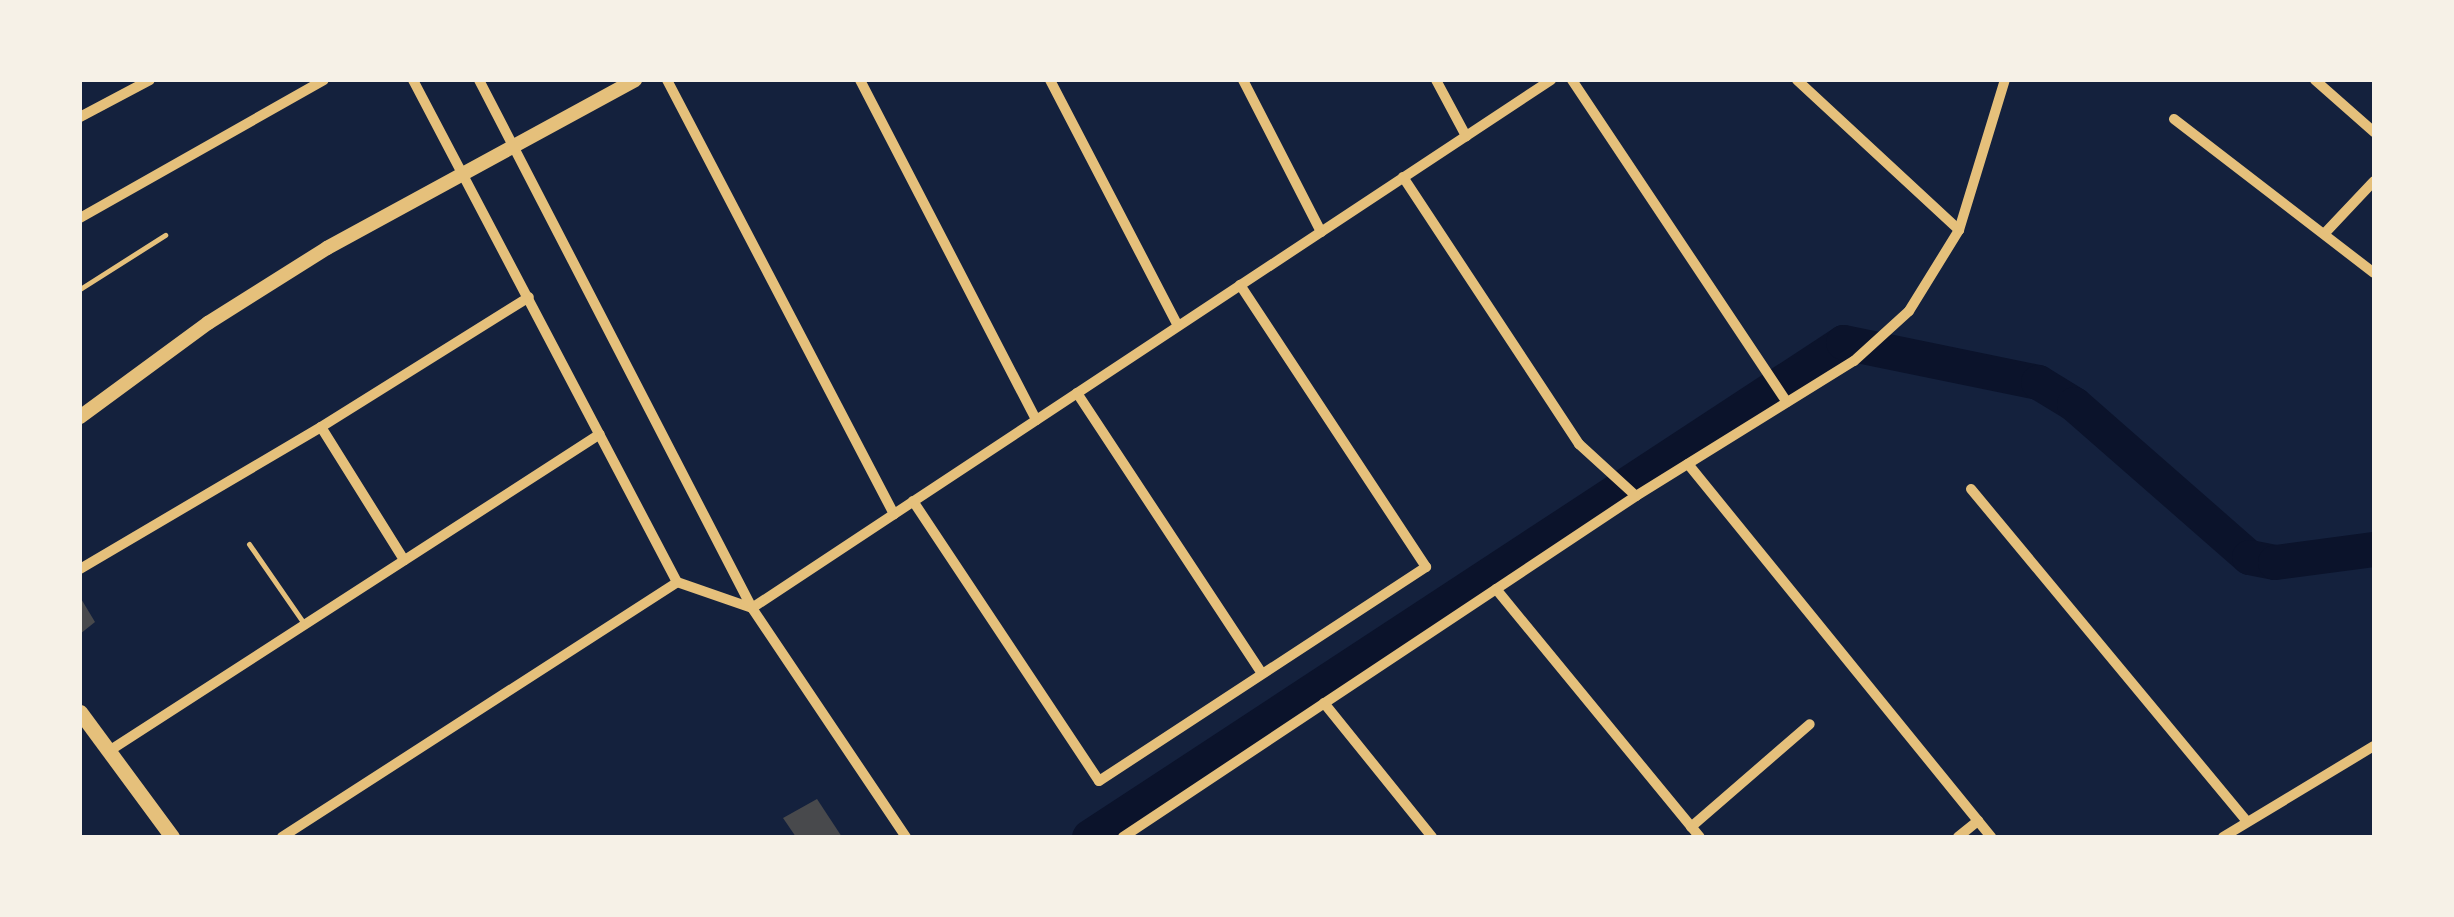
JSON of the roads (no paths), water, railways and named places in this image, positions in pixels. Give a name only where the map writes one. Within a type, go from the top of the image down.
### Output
[{"type":"main road","points":[[80,712],[172,837]]},
{"type":"street","points":[[80,117],[150,80]]},
{"type":"street","points":[[80,218],[324,80]]},
{"type":"street","points":[[413,80],[677,582],[752,608]]},
{"type":"street","points":[[479,80],[752,608],[906,837]]},
{"type":"street","points":[[80,417],[231,308],[461,172],[635,80]]},
{"type":"street","points":[[666,80],[894,514]]},
{"type":"street","points":[[860,80],[1036,420]]},
{"type":"street","points":[[1050,80],[1178,326]]},
{"type":"street","points":[[1243,80],[1321,232]]},
{"type":"street","points":[[1436,80],[1466,136]]},
{"type":"street","points":[[752,608],[1551,80]]},
{"type":"street","points":[[1572,80],[1785,399]]},
{"type":"street","points":[[1798,80],[1959,230]]},
{"type":"street","points":[[1122,837],[1635,495],[1785,399],[1854,361],[1901,320],[1923,292],[1959,230],[2005,80]]},
{"type":"street","points":[[2315,80],[2374,132]]},
{"type":"street","points":[[2174,119],[2374,273]]},
{"type":"street","points":[[1403,178],[1568,429],[1635,495]]},
{"type":"street","points":[[2325,233],[2374,181]]},
{"type":"street","points":[[914,502],[1099,781],[1426,567],[1240,285]]},
{"type":"street","points":[[80,569],[322,428],[529,297]]},
{"type":"street","points":[[1076,393],[1262,674]]},
{"type":"street","points":[[322,428],[404,560]]},
{"type":"street","points":[[109,752],[600,434]]},
{"type":"street","points":[[1688,464],[1991,837]]},
{"type":"street","points":[[1970,488],[2246,820]]},
{"type":"street","points":[[282,837],[677,582]]},
{"type":"street","points":[[1496,589],[1700,837]]},
{"type":"street","points":[[1324,703],[1432,837]]},
{"type":"street","points":[[1692,827],[1810,724]]},
{"type":"street","points":[[2222,837],[2374,746]]},
{"type":"street","points":[[1958,837],[1978,821]]},
{"type":"lane","points":[[80,289],[164,235]]},
{"type":"lane","points":[[249,544],[305,624]]},
{"type":"waterway","points":[[1089,837],[1843,342],[2038,382],[2074,404],[2249,557],[2275,562],[2374,549]]}]
